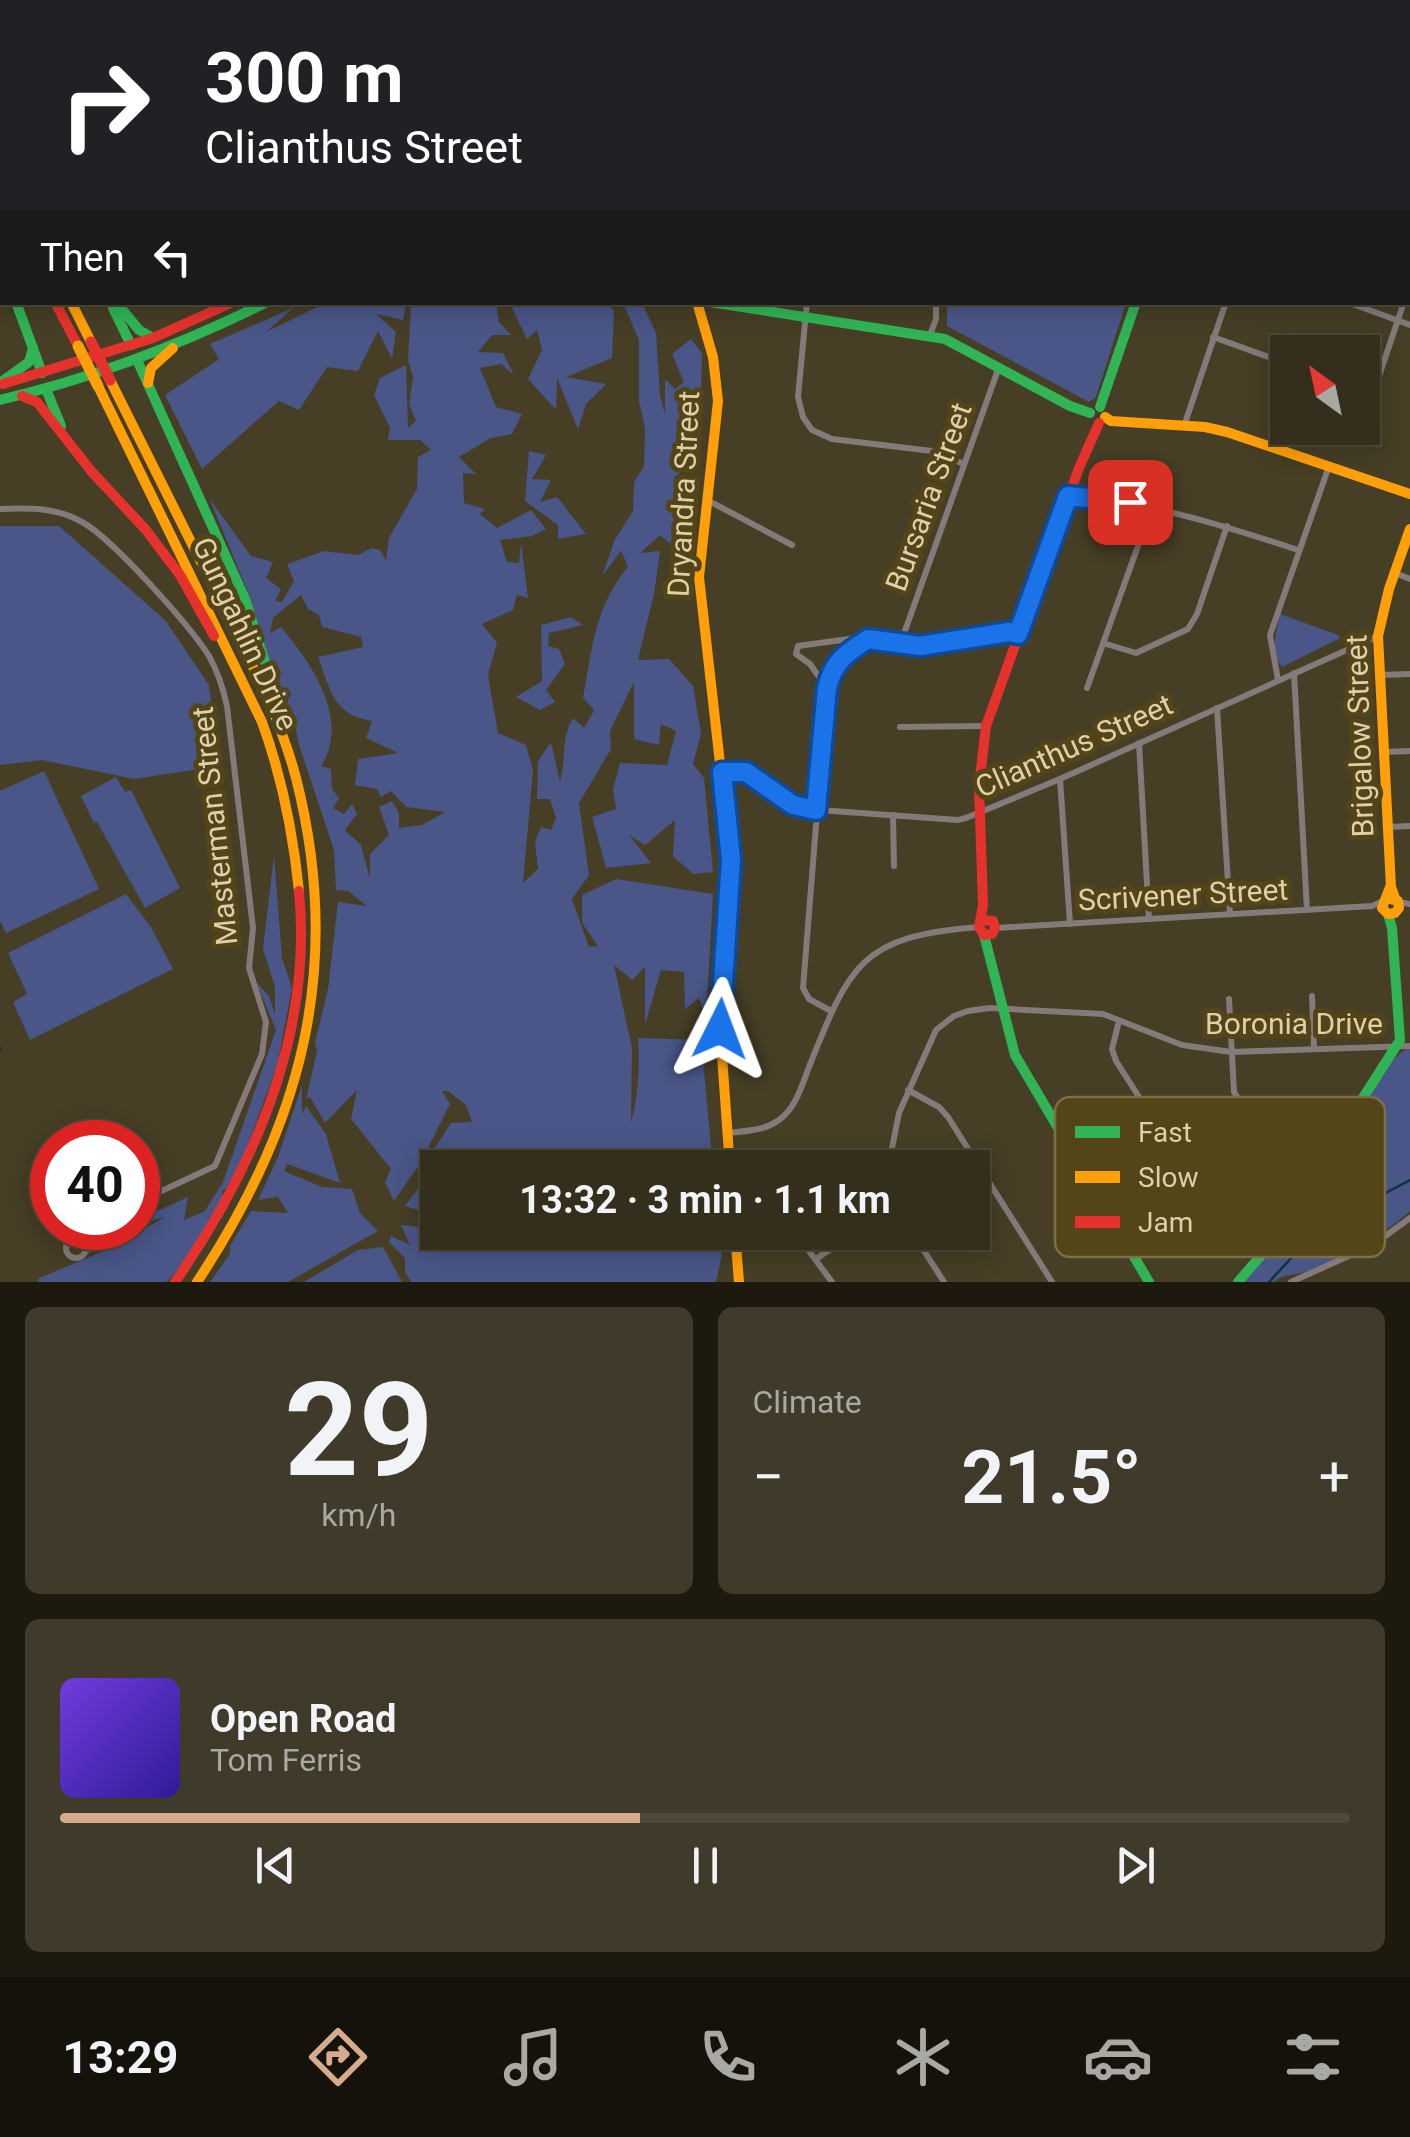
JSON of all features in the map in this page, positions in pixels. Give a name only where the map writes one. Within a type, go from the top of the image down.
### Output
[{"type":"main road","points":[[17,305],[46,389],[72,447]]},
{"type":"main road","name":"Gungahlin Drive","points":[[57,305],[84,344],[251,664],[296,775],[310,846],[316,957],[305,1041],[283,1122],[262,1174],[236,1224],[197,1282]]},
{"type":"main road","name":"Gungahlin Drive","points":[[72,305],[84,344]]},
{"type":"main road","points":[[114,305],[246,601],[296,775]]},
{"type":"main road","points":[[116,305],[138,330],[153,338]]},
{"type":"main road","points":[[0,383],[153,338],[225,305]]},
{"type":"main road","points":[[0,400],[172,348],[261,305]]},
{"type":"main road","name":"Dryandra Street","points":[[698,305],[710,342],[717,385],[700,591],[731,860],[719,1012],[728,1150]]},
{"type":"main road","points":[[729,305],[930,335],[952,342],[1097,418],[1184,426],[1246,437],[1406,490]]},
{"type":"main road","points":[[1055,1124],[1014,1055],[989,949],[979,812],[986,726],[1135,305]]},
{"type":"main road","points":[[0,383],[29,362],[33,348]]},
{"type":"main road","points":[[148,384],[151,368],[172,348]]},
{"type":"main road","name":"Gungahlin Drive","points":[[104,383],[247,686],[288,804],[298,865],[301,944],[292,1030],[279,1084],[249,1164],[222,1214],[176,1282]]},
{"type":"main road","points":[[22,396],[37,402],[172,564],[267,738]]},
{"type":"main road","name":"Brigalow Street","points":[[1404,1046],[1392,928],[1378,636],[1410,529]]},
{"type":"main road","points":[[1369,1097],[1404,1046]]},
{"type":"main road","points":[[737,1250],[740,1282]]},
{"type":"main road","points":[[1134,1257],[1149,1282]]},
{"type":"main road","points":[[1238,1282],[1260,1257]]},
{"type":"street","points":[[807,305],[798,397],[803,417],[812,430],[832,439],[932,451],[964,464]]},
{"type":"street","points":[[930,335],[936,305]]},
{"type":"street","points":[[1184,426],[1225,305]]},
{"type":"street","points":[[1356,305],[1410,325]]},
{"type":"street","points":[[1380,373],[1403,305]]},
{"type":"street","points":[[1214,338],[1270,358]]},
{"type":"street","name":"Bursaria Street","points":[[901,642],[999,367]]},
{"type":"street","points":[[1278,680],[1270,635],[1329,465]]},
{"type":"street","points":[[1068,496],[1152,506],[1298,550]]},
{"type":"street","points":[[707,500],[792,545]]},
{"type":"street","points":[[1087,688],[1152,506]]},
{"type":"street","name":"Masterman Street","points":[[0,509],[48,510],[84,522],[118,551],[197,639],[211,659],[228,706],[253,948],[249,968],[266,1022],[266,1037],[216,1166],[160,1192]]},
{"type":"street","points":[[1103,644],[1136,652],[1188,629],[1197,614],[1227,526]]},
{"type":"street","points":[[1394,573],[1410,579]]},
{"type":"street","points":[[827,688],[810,664],[796,654],[796,647],[822,641],[868,639],[920,646],[1009,632],[1018,634]]},
{"type":"street","name":"Clianthus Street","points":[[722,772],[746,772],[793,805],[816,810],[958,820],[1060,780],[1378,636]]},
{"type":"street","points":[[832,1011],[809,998],[804,988],[827,688],[837,662],[868,639]]},
{"type":"street","points":[[1294,673],[1308,910]]},
{"type":"street","points":[[1379,676],[1410,674]]},
{"type":"street","points":[[1217,708],[1230,914]]},
{"type":"street","points":[[900,727],[986,726]]},
{"type":"street","points":[[1139,743],[1150,919]]},
{"type":"street","points":[[1383,752],[1410,751]]},
{"type":"street","points":[[1060,780],[1070,924]]},
{"type":"street","points":[[894,816],[894,866]]},
{"type":"street","points":[[1388,827],[1410,826]]},
{"type":"street","name":"Scrivener Street","points":[[727,1133],[756,1130],[784,1116],[797,1096],[845,983],[880,952],[919,934],[986,924],[1070,924],[1392,904]]},
{"type":"street","points":[[1312,996],[1314,1048]]},
{"type":"street","points":[[1229,1000],[1230,1052],[1237,1097]]},
{"type":"street","name":"Boronia Drive","points":[[894,1150],[895,1130],[908,1090],[936,1030],[968,1011],[1094,1013],[1182,1045],[1230,1052],[1404,1046]]},
{"type":"street","points":[[1119,1020],[1112,1049],[1139,1097]]},
{"type":"street","points":[[908,1090],[928,1099],[948,1117],[1052,1282]]},
{"type":"street","points":[[1385,1236],[1410,1220]]},
{"type":"street","points":[[807,1250],[832,1282]]},
{"type":"street","points":[[816,1259],[829,1250]]},
{"type":"street","points":[[924,1250],[944,1282]]},
{"type":"street","points":[[1290,1282],[1345,1257]]},
{"type":"shaded area","points":[[322,305],[406,305],[403,320],[376,314],[396,332],[392,359],[378,331],[358,371],[327,367],[299,410],[279,401],[202,469],[165,395],[219,359],[210,344],[293,308],[266,332]]},
{"type":"shaded area","points":[[411,305],[496,305],[499,322],[511,335],[492,335],[478,352],[503,353],[514,375],[501,364],[480,368],[496,407],[522,414],[512,434],[491,438],[459,457],[476,474],[463,473],[464,503],[485,509],[480,514],[497,528],[531,510],[546,529],[532,536],[500,540],[507,562],[519,563],[521,542],[528,598],[517,595],[513,610],[482,624],[497,643],[488,675],[498,733],[526,745],[533,770],[523,883],[538,869],[535,842],[541,827],[551,830],[556,818],[550,799],[537,799],[538,761],[551,742],[560,781],[569,726],[573,718],[584,728],[594,710],[583,698],[601,613],[628,566],[621,551],[602,576],[615,539],[633,511],[634,482],[644,466],[639,340],[624,305],[643,305],[656,333],[665,414],[665,379],[675,389],[684,382],[672,354],[691,339],[702,353],[699,460],[673,478],[693,486],[683,554],[660,535],[640,553],[660,551],[638,660],[669,659],[693,686],[701,733],[693,764],[704,778],[713,872],[693,874],[673,856],[675,820],[645,845],[629,835],[651,863],[606,868],[592,817],[616,809],[613,789],[620,763],[667,765],[676,731],[661,724],[659,745],[634,739],[634,682],[610,731],[611,749],[579,803],[589,875],[572,899],[589,947],[598,946],[582,923],[582,895],[616,879],[713,894],[706,1019],[699,998],[685,1009],[684,972],[661,970],[645,1025],[645,967],[632,980],[614,965],[632,1048],[631,1123],[638,1082],[638,1038],[701,1040],[711,1150],[434,1150],[451,1123],[472,1122],[466,1105],[448,1091],[442,1091],[450,1104],[427,1150],[420,1150],[420,1163],[394,1201],[385,1182],[391,1169],[351,1119],[357,1090],[325,1123],[310,1097],[306,1099],[328,989],[338,902],[367,906],[348,891],[336,890],[334,850],[299,745],[292,710],[281,700],[252,602],[209,498],[251,556],[273,562],[266,578],[281,589],[275,601],[282,602],[294,581],[287,564],[324,551],[358,555],[372,548],[380,550],[386,560],[389,538],[417,489],[418,457],[431,450],[420,440],[388,440],[390,428],[374,395],[380,378],[406,365],[408,428],[416,421],[409,404],[413,377],[408,360]],"holes":[[[301,595],[308,609],[319,615],[322,627],[361,637],[363,647],[318,657],[341,707],[372,721],[366,738],[398,753],[358,759],[355,785],[377,789],[381,797],[391,791],[406,807],[445,812],[422,825],[399,828],[399,813],[392,801],[379,807],[389,835],[370,854],[370,879],[361,845],[345,830],[357,814],[352,804],[344,814],[333,808],[339,798],[332,789],[331,769],[321,766],[332,730],[324,692],[281,627],[270,633],[273,618]]]},
{"type":"shaded area","points":[[609,305],[614,311],[612,358],[566,377],[606,384],[586,404],[578,429],[557,378],[556,410],[528,379],[542,350],[537,330],[527,339],[512,308]]},
{"type":"shaded area","points":[[947,305],[1125,305],[1096,397],[1089,402],[947,326]]},
{"type":"shaded area","points":[[529,451],[546,455],[532,479],[551,480],[540,502],[557,497],[586,534],[558,539],[558,525],[525,501]]},
{"type":"shaded area","points":[[0,526],[59,526],[165,620],[209,685],[219,766],[134,779],[42,760],[0,765]]},
{"type":"shaded area","points":[[1280,614],[1340,638],[1282,667],[1275,648]]},
{"type":"shaded area","points":[[571,617],[583,625],[549,633],[548,646],[559,649],[565,664],[546,690],[555,702],[540,710],[516,697],[542,681],[541,625]]},
{"type":"shaded area","points":[[44,771],[99,889],[6,933],[0,921],[0,791]]},
{"type":"shaded area","points":[[116,777],[125,792],[131,790],[180,888],[145,908],[81,796]]},
{"type":"shaded area","points":[[274,855],[282,958],[292,988],[277,1066],[234,1182],[222,1191],[225,1199],[192,1253],[167,1282],[38,1282],[39,1278],[107,1250],[160,1250],[160,1220],[165,1217],[160,1218],[160,1210],[188,1197],[184,1220],[205,1211],[223,1182],[276,1030],[256,982],[269,996],[275,1015],[275,987],[263,949]]},
{"type":"shaded area","points":[[126,894],[151,927],[173,969],[30,1040],[13,1002],[27,994],[8,953]]},
{"type":"shaded area","points":[[1410,1048],[1410,1211],[1385,1230],[1385,1097],[1369,1097],[1383,1072]]},
{"type":"shaded area","points":[[302,1085],[302,1114],[306,1106],[326,1134],[340,1183],[287,1164],[284,1171],[322,1187],[352,1189],[360,1213],[378,1231],[288,1282],[210,1282],[230,1254],[230,1246],[251,1211],[288,1213],[278,1197],[258,1200],[278,1157]]},
{"type":"shaded area","points":[[420,1186],[420,1211],[405,1206]]},
{"type":"shaded area","points":[[401,1225],[420,1227],[420,1250],[722,1250],[722,1254],[716,1282],[411,1282],[405,1272],[405,1258],[389,1242],[391,1236],[410,1245]]},
{"type":"shaded area","points":[[383,1247],[402,1282],[304,1282],[358,1250]]},
{"type":"shaded area","points":[[1260,1257],[1340,1257],[1274,1282],[1243,1282]]},
{"type":"waterway","points":[[1385,1193],[1410,1180]]},
{"type":"waterway","points":[[1269,1282],[1292,1257]]},
{"type":"traffic: fast","points":[[17,305],[42,373]]},
{"type":"traffic: fast","points":[[118,305],[139,330],[153,338]]},
{"type":"traffic: fast","points":[[0,400],[136,359],[260,305]]},
{"type":"traffic: fast","points":[[729,305],[945,339],[1090,413]]},
{"type":"traffic: fast","points":[[1100,407],[1135,305]]},
{"type":"traffic: fast","points":[[113,308],[131,345]]},
{"type":"traffic: fast","points":[[0,383],[29,362],[33,348]]},
{"type":"traffic: fast","points":[[137,360],[246,601],[285,727]]},
{"type":"traffic: fast","points":[[46,389],[61,426]]},
{"type":"traffic: fast","points":[[1363,1097],[1400,1040],[1388,914]]},
{"type":"traffic: fast","points":[[984,935],[1015,1055],[1055,1123]]},
{"type":"traffic: fast","points":[[1134,1257],[1149,1282]]},
{"type":"traffic: fast","points":[[1238,1282],[1260,1257]]},
{"type":"traffic: slow","points":[[72,305],[91,342]]},
{"type":"traffic: slow","points":[[698,305],[713,357],[718,401],[699,577],[731,861],[719,1013],[729,1150]]},
{"type":"traffic: slow","points":[[78,346],[98,386]]},
{"type":"traffic: slow","points":[[148,383],[151,368],[173,348]]},
{"type":"traffic: slow","points":[[110,380],[273,711],[296,778],[310,847],[316,914],[313,978],[304,1041],[287,1103],[264,1163],[197,1282]]},
{"type":"traffic: slow","points":[[98,386],[262,722],[286,805],[299,891]]},
{"type":"traffic: slow","points":[[1105,417],[1111,421],[1227,432],[1410,494]]},
{"type":"traffic: slow","points":[[1395,898],[1391,887],[1378,636],[1410,529]]},
{"type":"traffic: slow","points":[[1386,898],[1398,901],[1395,913],[1388,914],[1382,908],[1390,887]]},
{"type":"traffic: slow","points":[[736,1250],[739,1282]]},
{"type":"traffic: jam","points":[[57,305],[78,346]]},
{"type":"traffic: jam","points":[[3,384],[153,338],[226,305]]},
{"type":"traffic: jam","points":[[91,342],[110,380]]},
{"type":"traffic: jam","points":[[22,396],[37,402],[92,472],[146,530],[180,575],[214,636]]},
{"type":"traffic: jam","points":[[982,920],[993,921],[992,934],[984,935],[979,927],[983,905],[979,786],[986,726],[1079,468],[1099,423]]},
{"type":"traffic: jam","points":[[175,1282],[230,1193],[272,1097],[297,996],[301,944],[299,891]]},
{"type":"route","points":[[720,1029],[731,860],[722,772],[746,772],[793,805],[816,810],[827,688],[841,658],[868,639],[920,646],[1009,632],[1018,634],[1068,496],[1130,502]]}]
